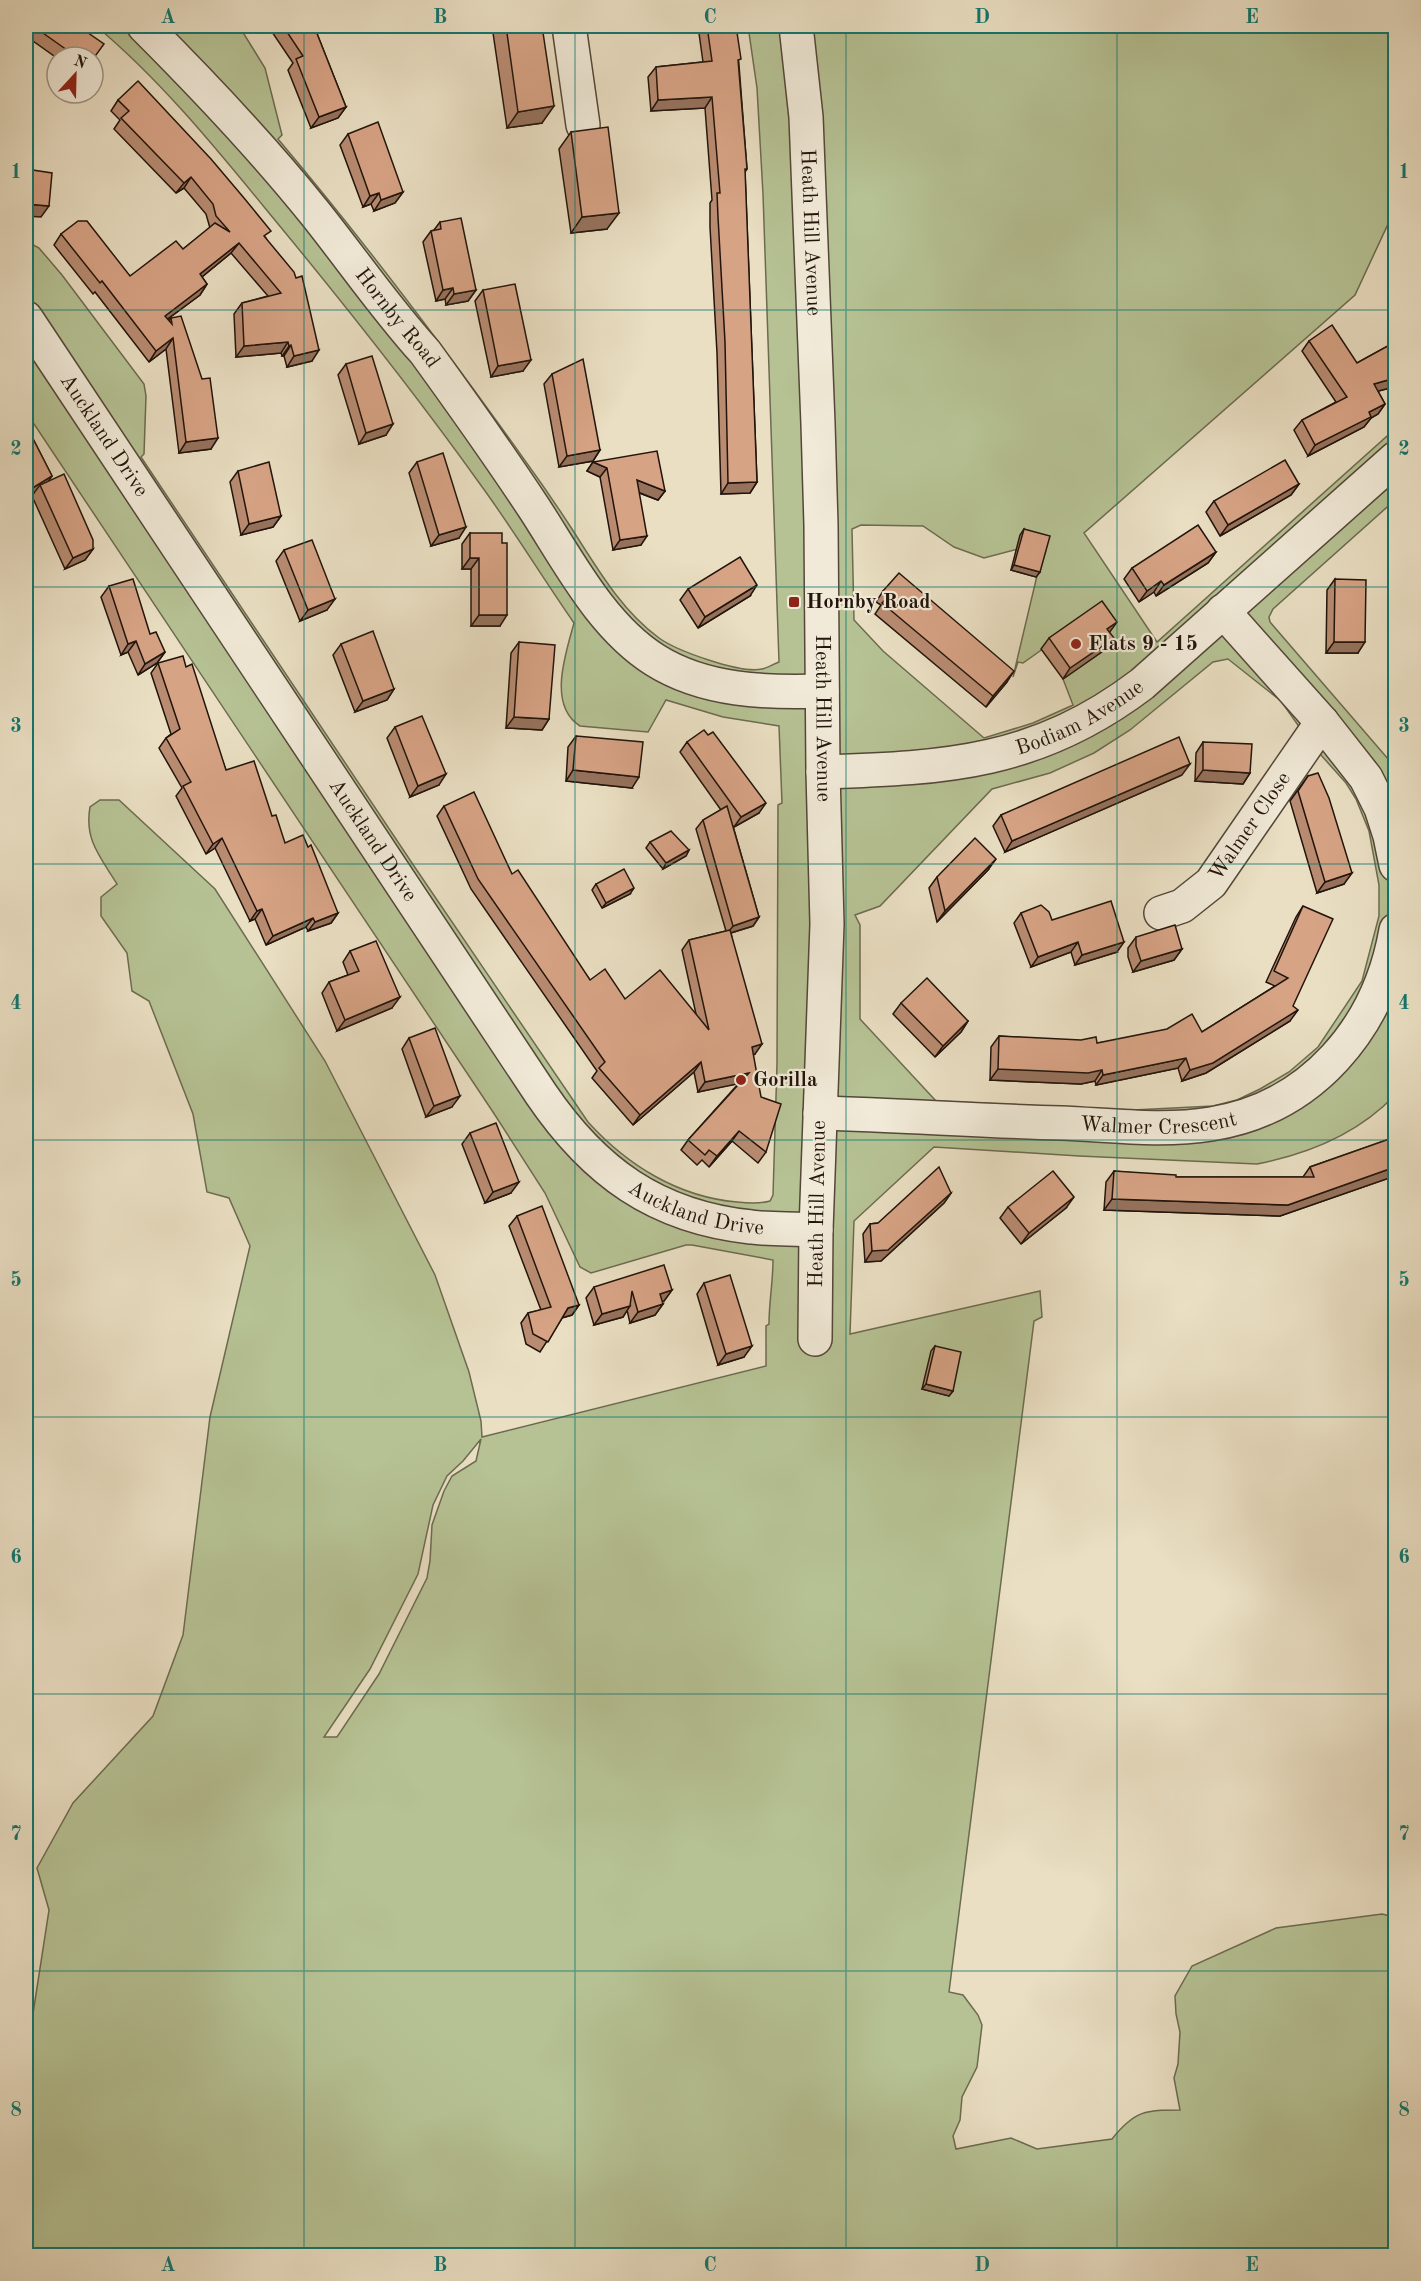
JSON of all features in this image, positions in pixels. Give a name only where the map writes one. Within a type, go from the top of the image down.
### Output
[{"type":"street","name":"Hornby Road","points":[[144,26],[278,169],[424,352],[525,496],[590,594],[619,631],[657,661],[683,673],[709,681],[761,692],[822,691]]},
{"type":"street","points":[[570,26],[583,125]]},
{"type":"street","name":"Heath Hill Avenue","points":[[796,26],[806,117],[821,525],[827,924],[816,1230],[815,1339]]},
{"type":"street","name":"Auckland Drive","points":[[26,318],[571,1135],[589,1154],[629,1186],[675,1209],[699,1217],[751,1227],[816,1230]]},
{"type":"street","name":"Bodiam Avenue","points":[[823,772],[897,770],[947,765],[998,756],[1051,739],[1073,728],[1142,684],[1395,458]]},
{"type":"street","points":[[1223,611],[1322,722],[1372,788],[1387,827],[1395,865]]},
{"type":"street","name":"Walmer Close","points":[[1161,913],[1182,906],[1211,883],[1322,722]]},
{"type":"street","name":"Walmer Crescent","points":[[820,1113],[1130,1127],[1192,1126],[1236,1119],[1261,1110],[1301,1088],[1329,1065],[1345,1047],[1361,1025],[1377,995],[1392,952],[1395,930]]},
{"type":"green space","points":[[96,26],[239,26],[265,68],[282,135],[278,139],[374,257],[436,338],[538,479],[621,601],[645,627],[668,643],[709,660],[752,670],[779,662],[763,194],[757,88],[748,26],[1395,26],[1395,209],[1355,295],[1084,533],[1157,642],[1395,429],[1395,500],[1273,609],[1269,617],[1270,622],[1395,767],[1395,1095],[1365,1120],[1332,1140],[1314,1148],[1257,1164],[934,1147],[854,1221],[850,1334],[1040,1291],[1042,1317],[1034,1321],[949,1992],[963,1995],[978,2015],[982,2025],[977,2067],[962,2097],[960,2120],[953,2136],[956,2149],[1011,2138],[1037,2149],[1112,2139],[1128,2122],[1142,2114],[1158,2110],[1180,2110],[1174,2078],[1178,2064],[1180,2032],[1175,1996],[1192,1966],[1276,1928],[1382,1914],[1395,1917],[1395,2255],[26,2256],[26,2059],[49,1910],[37,1868],[73,1803],[153,1716],[183,1635],[210,1417],[250,1246],[229,1198],[207,1192],[193,1114],[149,1001],[132,991],[127,953],[101,916],[101,897],[117,884],[95,848],[89,829],[90,807],[100,800],[119,800],[215,889],[325,1061],[435,1275],[469,1372],[481,1421],[482,1437],[766,1366],[766,1326],[769,1324],[773,1268],[773,1260],[692,1245],[591,1273],[580,1267],[545,1193],[493,1112],[26,412],[26,241],[39,248],[62,275],[144,384],[146,396],[144,454],[141,457],[588,1122],[619,1152],[674,1186],[715,1199],[745,1203],[770,1201],[773,1195],[777,1064],[778,805],[782,803],[779,726],[723,717],[666,700],[648,732],[580,726],[570,717],[561,692],[564,663],[574,623],[516,536],[430,416],[327,284],[189,118],[120,47]],"holes":[[[861,525],[923,526],[954,547],[984,558],[1045,542],[1013,677],[1018,662],[1023,663],[1095,612],[1063,679],[1073,705],[1033,723],[984,738],[883,651],[854,620],[852,529]],[[1228,659],[1281,701],[1312,745],[1346,783],[1356,799],[1369,831],[1379,885],[1379,916],[1362,981],[1318,1047],[1289,1072],[1237,1100],[1213,1106],[1133,1110],[936,1101],[860,1019],[860,925],[855,915],[880,906],[992,789],[1050,773],[1094,753],[1130,730],[1213,662]],[[481,1439],[476,1461],[452,1476],[444,1491],[432,1525],[427,1578],[379,1674],[337,1737],[324,1737],[370,1669],[418,1574],[433,1505],[447,1476]]]},
{"type":"building","points":[[33,26],[78,26],[104,44],[103,45],[60,45]]},
{"type":"building","points":[[283,26],[314,26],[346,107],[319,117],[296,59],[303,56]]},
{"type":"building","points":[[506,26],[542,26],[554,106],[518,112]]},
{"type":"building","points":[[707,26],[736,26],[741,59],[738,60],[747,169],[745,169],[757,482],[728,483],[725,342],[717,193],[720,193],[712,97],[658,100],[656,67],[712,61]]},
{"type":"building","points":[[138,81],[211,159],[271,231],[264,236],[294,272],[296,278],[302,276],[319,350],[294,356],[288,342],[244,346],[242,303],[281,293],[239,243],[200,274],[207,284],[165,316],[172,324],[171,318],[181,316],[202,379],[210,378],[218,438],[186,442],[173,338],[156,351],[102,281],[100,283],[61,234],[78,221],[87,221],[130,276],[176,241],[183,249],[215,223],[230,232],[216,216],[213,204],[191,177],[184,183],[121,118],[129,111],[118,100]]},
{"type":"building","points":[[378,122],[403,192],[381,200],[379,193],[370,196],[348,134]]},
{"type":"building","points":[[608,127],[619,213],[582,217],[571,132]]},
{"type":"building","points":[[26,169],[52,173],[49,206],[26,204]]},
{"type":"building","points":[[461,218],[476,290],[454,294],[453,288],[443,290],[431,231],[441,229],[440,222]]},
{"type":"building","points":[[515,284],[531,360],[498,366],[483,290]]},
{"type":"building","points":[[1332,325],[1357,363],[1395,342],[1395,378],[1374,384],[1385,404],[1369,412],[1371,417],[1315,445],[1302,420],[1347,397],[1309,341]]},
{"type":"building","points":[[372,356],[393,424],[366,433],[346,364]]},
{"type":"building","points":[[583,359],[600,450],[567,456],[552,374]]},
{"type":"building","points":[[26,425],[52,476],[26,492]]},
{"type":"building","points":[[657,451],[665,491],[637,480],[647,536],[620,540],[607,468],[593,462]]},
{"type":"building","points":[[443,453],[466,527],[439,535],[417,462]]},
{"type":"building","points":[[1285,460],[1299,484],[1228,525],[1214,501]]},
{"type":"building","points":[[269,462],[281,516],[249,524],[238,471]]},
{"type":"building","points":[[64,474],[93,540],[93,549],[73,558],[40,485]]},
{"type":"building","points":[[1198,525],[1216,552],[1164,585],[1161,581],[1147,591],[1132,568]]},
{"type":"building","points":[[1024,529],[1050,536],[1040,572],[1014,565]]},
{"type":"building","points":[[470,533],[502,533],[502,543],[507,543],[507,615],[479,615],[479,558],[470,558]]},
{"type":"building","points":[[312,540],[335,599],[308,610],[284,550]]},
{"type":"building","points":[[740,557],[757,585],[705,617],[688,589]]},
{"type":"building","points":[[899,573],[1014,671],[993,696],[882,603],[889,596],[883,591]]},
{"type":"building","points":[[133,579],[150,634],[156,632],[165,652],[145,664],[136,641],[128,644],[109,586]]},
{"type":"building","points":[[1335,579],[1366,580],[1365,642],[1334,642]]},
{"type":"building","name":"Flats 9 - 15","points":[[1102,601],[1117,622],[1107,629],[1114,638],[1070,668],[1049,638]]},
{"type":"building","points":[[373,631],[394,689],[363,701],[341,644]]},
{"type":"building","points":[[519,642],[555,645],[549,719],[514,717]]},
{"type":"building","points":[[183,656],[186,667],[192,664],[226,770],[254,761],[272,816],[276,815],[285,843],[303,835],[308,847],[311,845],[338,913],[315,922],[313,918],[273,936],[262,909],[257,911],[222,838],[213,844],[183,786],[191,782],[166,738],[180,729],[158,663]]},
{"type":"building","points":[[422,716],[446,774],[418,786],[395,727]]},
{"type":"building","points":[[704,730],[708,735],[713,732],[766,803],[741,817],[687,742]]},
{"type":"building","points":[[576,736],[643,742],[639,777],[573,770]]},
{"type":"building","points":[[1179,737],[1190,764],[1012,841],[1001,815]]},
{"type":"building","points":[[1203,742],[1252,744],[1250,773],[1203,770]]},
{"type":"building","points":[[1318,773],[1329,798],[1352,873],[1325,882],[1298,791],[1308,776]]},
{"type":"building","points":[[474,792],[512,874],[518,870],[590,980],[605,969],[625,999],[660,970],[709,1030],[689,940],[730,930],[762,1044],[752,1047],[761,1097],[781,1104],[766,1152],[739,1131],[717,1156],[709,1150],[705,1155],[688,1140],[749,1073],[705,1082],[701,1062],[640,1115],[599,1068],[605,1062],[478,879],[444,806]]},
{"type":"building","points":[[727,806],[759,917],[733,926],[703,820]]},
{"type":"building","points":[[671,831],[689,850],[666,863],[650,842]]},
{"type":"building","points":[[975,838],[996,859],[945,911],[937,877]]},
{"type":"building","points":[[624,869],[634,888],[606,903],[596,884]]},
{"type":"building","points":[[1111,901],[1124,942],[1082,955],[1078,942],[1038,957],[1021,913],[1041,905],[1049,912],[1052,920]]},
{"type":"building","points":[[1303,906],[1333,919],[1293,1006],[1298,1010],[1213,1063],[1190,1070],[1186,1058],[1103,1075],[1102,1070],[1088,1073],[998,1069],[999,1036],[1081,1040],[1096,1037],[1097,1043],[1167,1029],[1192,1014],[1202,1032],[1288,978],[1274,971]]},
{"type":"building","points":[[1175,925],[1182,949],[1141,961],[1136,946],[1136,937]]},
{"type":"building","points":[[376,941],[400,997],[345,1020],[329,982],[359,971],[350,951]]},
{"type":"building","points":[[927,978],[968,1021],[943,1046],[901,1003]]},
{"type":"building","points":[[435,1028],[460,1096],[434,1106],[409,1038]]},
{"type":"building","points":[[496,1123],[519,1182],[493,1192],[470,1133]]},
{"type":"building","points":[[1395,1137],[1395,1167],[1288,1205],[1112,1199],[1114,1171],[1176,1175],[1176,1177],[1314,1177],[1310,1167]]},
{"type":"building","points":[[939,1167],[951,1193],[888,1250],[872,1251],[870,1224],[878,1223]]},
{"type":"building","points":[[1053,1171],[1074,1197],[1029,1233],[1008,1207]]},
{"type":"building","points":[[542,1206],[579,1305],[568,1308],[548,1342],[533,1334],[528,1313],[551,1307],[517,1216]]},
{"type":"building","points":[[664,1265],[672,1290],[660,1294],[663,1304],[638,1312],[632,1291],[630,1306],[602,1314],[594,1287]]},
{"type":"building","points":[[730,1275],[752,1346],[726,1354],[704,1283]]},
{"type":"building","points":[[935,1346],[961,1352],[953,1391],[926,1384]]},
{"type":"place","name":"Hornby Road","points":[[794,602]]},
{"type":"place","name":"Flats 9 - 15","points":[[1076,644]]},
{"type":"place","name":"Gorilla","points":[[741,1080]]}]
